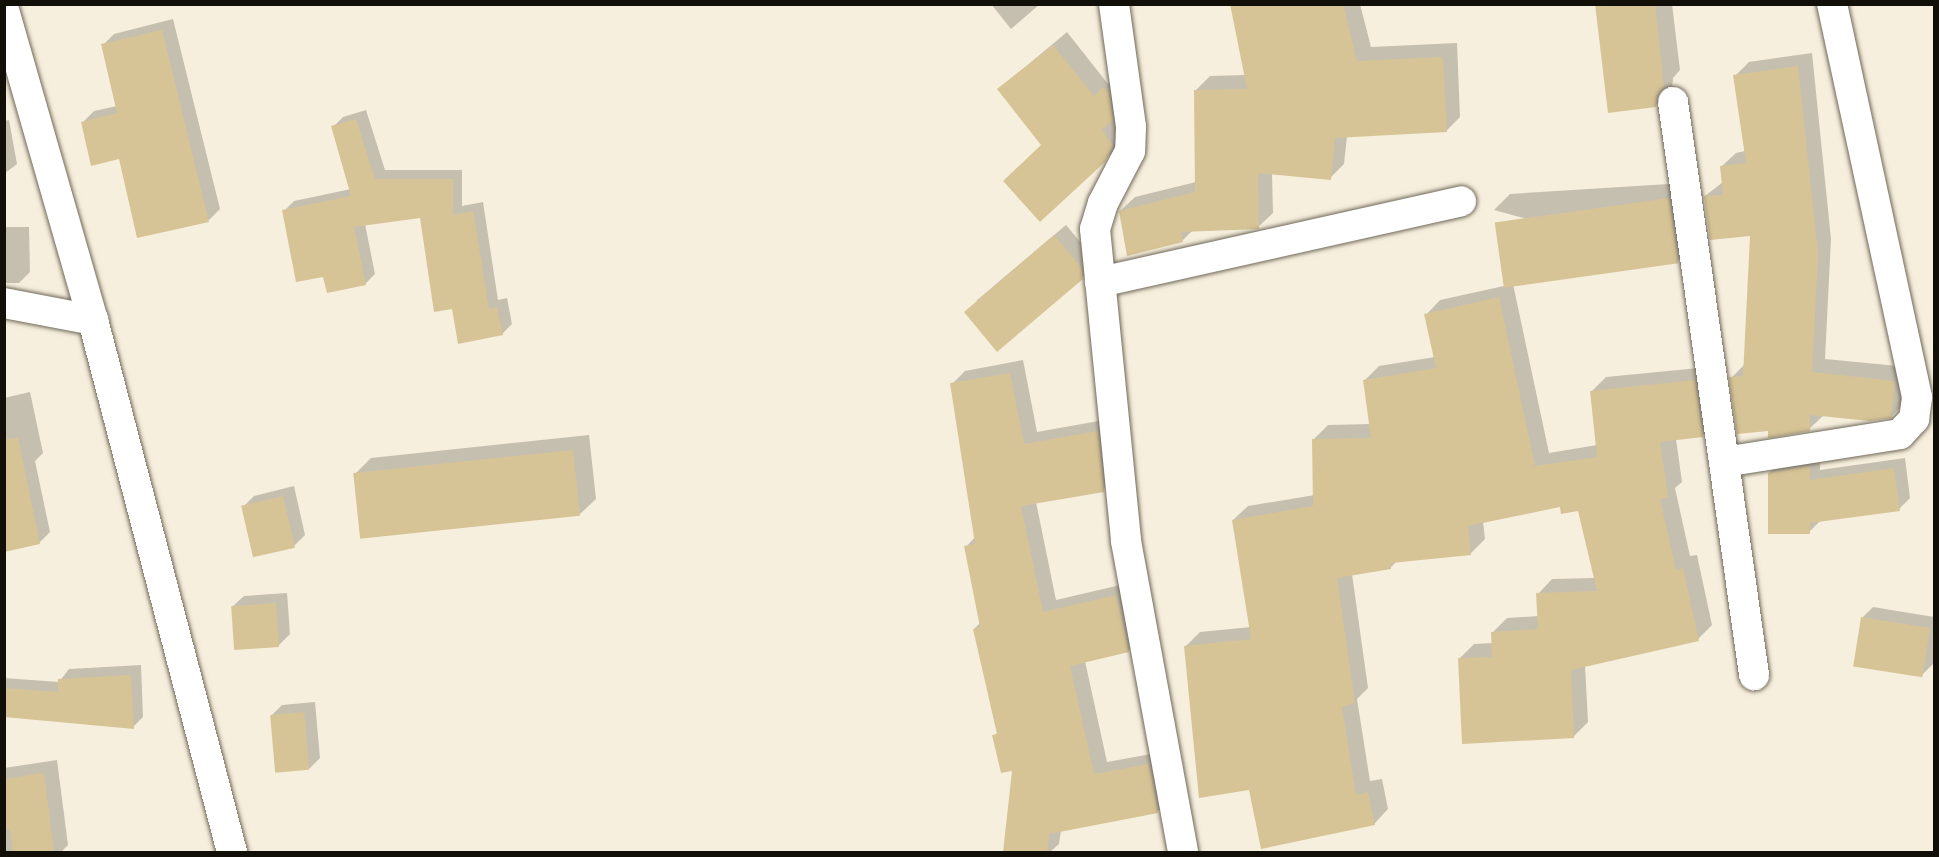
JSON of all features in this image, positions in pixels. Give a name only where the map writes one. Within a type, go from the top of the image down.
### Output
[{"type":"street","points":[[1114,4],[1131,127],[1130,151],[1103,203],[1095,229],[1126,541],[1183,852]]},
{"type":"street","points":[[1724,462],[1900,434],[1914,419],[1917,397],[1832,4]]},
{"type":"street","points":[[4,10],[93,320],[231,852]]},
{"type":"street","points":[[1673,102],[1754,675]]},
{"type":"street","points":[[1100,282],[1461,201]]},
{"type":"street","points":[[4,303],[93,320]]},
{"type":"building","points":[[1230,4],[1343,4],[1357,61],[1443,57],[1447,132],[1335,138],[1331,180],[1258,173],[1259,229],[1181,232],[1183,242],[1127,256],[1119,211],[1195,192],[1194,90],[1247,89]]},
{"type":"building","points":[[1595,4],[1655,4],[1664,87],[1657,95],[1656,107],[1608,113]]},
{"type":"building","points":[[162,30],[209,222],[137,238],[119,159],[91,166],[81,122],[117,113],[101,44]]},
{"type":"building","points":[[1053,45],[1094,96],[1103,87],[1109,93],[1113,120],[1102,130],[1113,146],[1105,162],[1040,222],[1003,181],[1041,145],[997,89]]},
{"type":"building","points":[[1798,66],[1818,254],[1812,372],[1895,381],[1891,418],[1870,421],[1810,415],[1810,431],[1768,438],[1768,431],[1737,434],[1729,377],[1743,376],[1750,236],[1710,240],[1704,196],[1723,195],[1720,166],[1746,163],[1733,75]]},
{"type":"building","points":[[356,119],[375,179],[453,179],[453,215],[473,211],[489,309],[497,307],[503,335],[458,344],[452,309],[434,312],[420,218],[354,227],[366,285],[327,293],[323,277],[296,282],[282,210],[351,196],[331,126]]},
{"type":"building","points":[[1669,198],[1678,263],[1504,288],[1495,222]]},
{"type":"building","points":[[1054,235],[1081,267],[1083,279],[997,352],[964,312]]},
{"type":"building","points":[[1499,297],[1535,466],[1597,457],[1590,391],[1695,380],[1703,437],[1660,442],[1668,497],[1660,499],[1676,570],[1683,568],[1699,641],[1571,670],[1574,738],[1462,744],[1458,658],[1492,657],[1491,632],[1538,629],[1536,593],[1597,591],[1578,511],[1561,514],[1560,507],[1468,526],[1471,555],[1391,563],[1391,569],[1337,578],[1355,703],[1342,707],[1356,795],[1368,792],[1375,825],[1261,849],[1249,790],[1199,798],[1184,646],[1251,639],[1232,520],[1313,506],[1312,439],[1371,438],[1363,380],[1436,368],[1424,314]]},
{"type":"building","points":[[1010,373],[1024,444],[1098,431],[1104,492],[1021,506],[1043,612],[1116,595],[1129,652],[1070,666],[1094,774],[1149,764],[1158,813],[1049,834],[1047,852],[1003,852],[1012,771],[1001,773],[992,735],[997,734],[973,629],[980,627],[964,546],[975,544],[950,383]]},
{"type":"building","points":[[18,438],[40,544],[4,552],[4,439]]},
{"type":"building","points":[[573,450],[580,516],[360,539],[353,473]]},
{"type":"building","points":[[1810,466],[1810,480],[1894,468],[1900,511],[1810,523],[1810,534],[1768,534],[1768,473]]},
{"type":"building","points":[[283,496],[295,548],[253,557],[241,506]]},
{"type":"building","points":[[276,603],[279,647],[234,650],[231,606]]},
{"type":"building","points":[[1861,617],[1930,628],[1922,677],[1853,666]]},
{"type":"building","points":[[131,675],[134,729],[4,717],[4,688],[58,692],[58,679]]},
{"type":"building","points":[[304,712],[309,770],[275,773],[270,715]]},
{"type":"building","points":[[44,773],[54,852],[13,852],[10,829],[4,830],[4,779]]}]
